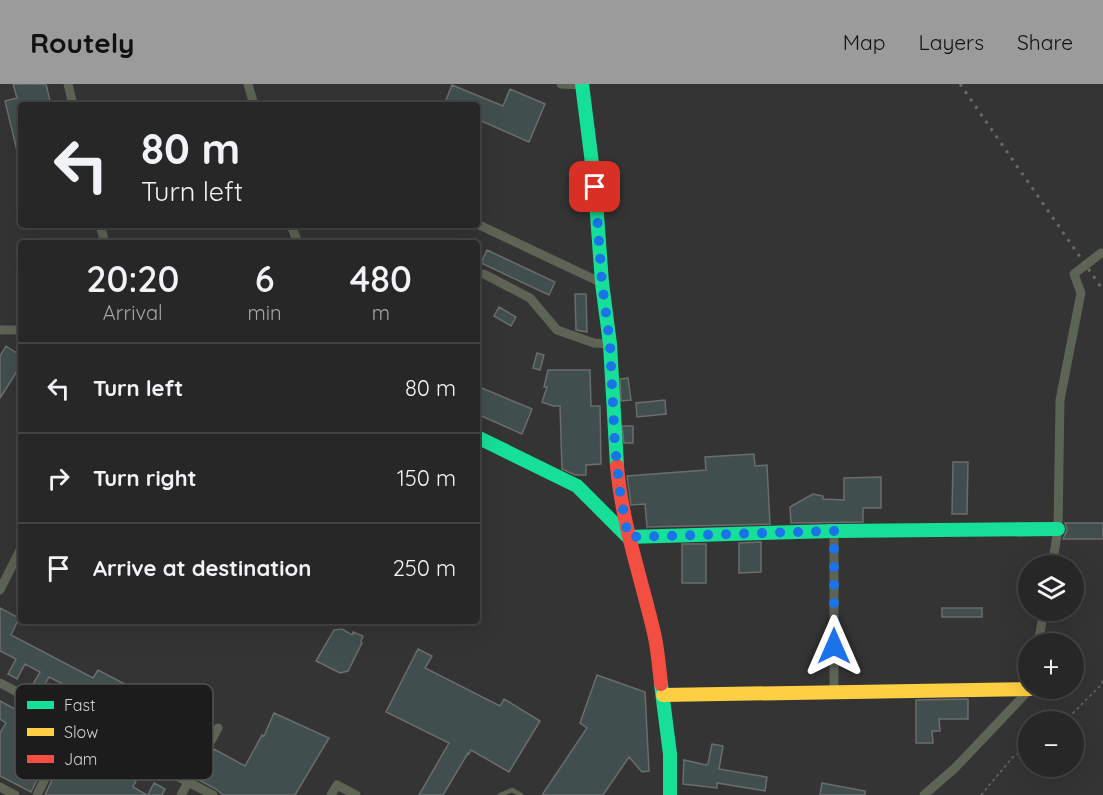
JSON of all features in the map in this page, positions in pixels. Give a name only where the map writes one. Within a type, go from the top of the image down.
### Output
[{"type":"street","points":[[68,84],[72,102]]},
{"type":"street","points":[[248,84],[253,102]]},
{"type":"street","points":[[561,84],[582,85],[595,187],[602,283],[610,344],[615,446],[620,492],[628,537],[655,636],[670,754],[670,795]]},
{"type":"street","points":[[480,225],[602,283]]},
{"type":"street","points":[[1054,555],[1058,529],[1060,399],[1082,293],[1074,274],[1101,253]]},
{"type":"street","points":[[484,274],[530,298],[557,330],[594,343],[610,344]]},
{"type":"street","points":[[0,330],[18,330]]},
{"type":"street","points":[[480,438],[577,486],[628,537],[834,531],[1058,529]]},
{"type":"street","points":[[834,531],[834,692]]},
{"type":"street","points":[[0,590],[18,554]]},
{"type":"street","points":[[0,683],[15,691]]},
{"type":"street","points":[[663,695],[1018,689]]},
{"type":"street","points":[[924,795],[956,768],[1022,699]]},
{"type":"street","points":[[213,737],[218,728]]},
{"type":"street","points":[[37,795],[44,780]]},
{"type":"street","points":[[185,780],[213,795]]},
{"type":"street","points":[[181,795],[189,782]]},
{"type":"street","points":[[331,795],[337,785],[356,795]]},
{"type":"street","points":[[0,787],[15,795]]},
{"type":"lane","points":[[500,795],[513,790],[521,795]]},
{"type":"path","points":[[1075,711],[1101,685],[1103,678]]},
{"type":"path","points":[[981,795],[1018,754]]},
{"type":"building","points":[[13,84],[46,84],[50,102],[18,102],[18,155],[5,101],[17,98]]},
{"type":"building","points":[[452,85],[503,106],[510,89],[545,104],[529,142],[480,120],[480,102],[445,102]]},
{"type":"building","points":[[487,250],[555,282],[549,295],[481,263]]},
{"type":"building","points":[[575,294],[586,294],[587,332],[576,330]]},
{"type":"building","points":[[499,307],[516,317],[511,326],[494,316]]},
{"type":"building","points":[[6,346],[18,354],[18,370],[0,398],[0,356]]},
{"type":"building","points":[[537,353],[544,355],[540,370],[533,368]]},
{"type":"building","points":[[548,370],[590,370],[591,406],[600,406],[601,464],[586,465],[586,475],[575,475],[562,469],[560,406],[542,402],[547,387],[544,387]]},
{"type":"building","points":[[628,378],[631,400],[621,401],[620,379]]},
{"type":"building","points":[[480,387],[532,409],[522,434],[480,415]]},
{"type":"building","points":[[665,400],[666,414],[637,417],[636,403]]},
{"type":"building","points":[[622,426],[633,426],[633,443],[624,443]]},
{"type":"building","points":[[754,454],[755,466],[767,465],[770,524],[647,527],[645,504],[631,505],[627,476],[706,470],[705,457]]},
{"type":"building","points":[[953,462],[968,462],[967,514],[952,514]]},
{"type":"building","points":[[881,477],[881,508],[863,508],[863,522],[791,523],[790,507],[813,494],[823,496],[823,499],[844,500],[844,478]]},
{"type":"building","points":[[1065,523],[1103,523],[1103,539],[1063,539],[1067,530]]},
{"type":"building","points":[[761,542],[761,572],[739,573],[739,543]]},
{"type":"building","points":[[682,544],[706,544],[706,583],[682,583]]},
{"type":"building","points":[[0,608],[18,617],[11,635],[93,678],[98,670],[125,684],[63,684],[49,677],[45,684],[33,684],[40,672],[25,664],[17,679],[8,674],[16,659],[0,651]]},
{"type":"building","points":[[942,608],[982,608],[982,617],[942,617]]},
{"type":"building","points":[[342,629],[352,635],[353,632],[363,636],[362,643],[348,671],[340,673],[316,661],[334,630]]},
{"type":"building","points":[[418,649],[432,656],[425,668],[500,706],[504,699],[540,721],[509,772],[471,750],[443,795],[419,795],[449,743],[386,712]]},
{"type":"building","points":[[597,675],[645,692],[649,771],[642,772],[629,757],[603,795],[542,795],[587,728],[580,723]]},
{"type":"building","points":[[968,699],[968,719],[939,719],[940,731],[932,731],[933,743],[916,743],[916,700]]},
{"type":"building","points":[[0,701],[15,709],[15,780],[37,780],[31,792],[0,776],[0,733],[6,723],[0,719]]},
{"type":"building","points":[[274,713],[329,738],[295,795],[223,795],[199,780],[213,780],[214,749],[245,766],[262,735],[264,736]]},
{"type":"building","points":[[712,744],[723,746],[719,769],[767,777],[765,791],[717,783],[717,788],[683,784],[684,760],[708,764]]},
{"type":"building","points":[[52,780],[134,780],[136,781],[133,787],[147,795],[45,795]]},
{"type":"building","points":[[154,783],[165,789],[162,795],[148,795]]},
{"type":"building","points":[[822,783],[865,791],[865,795],[820,795]]},
{"type":"railway","points":[[960,84],[1103,290]]},
{"type":"traffic: fast","points":[[582,84],[595,187],[602,283],[610,344],[617,466]]},
{"type":"traffic: fast","points":[[480,438],[577,486],[628,537],[834,531],[1058,529]]},
{"type":"traffic: fast","points":[[661,684],[670,754],[670,795]]},
{"type":"traffic: slow","points":[[663,695],[1018,689]]},
{"type":"traffic: jam","points":[[617,466],[627,530],[655,639],[661,684]]},
{"type":"route","points":[[595,187],[602,283],[610,344],[615,446],[628,537],[834,531],[834,646]]}]
